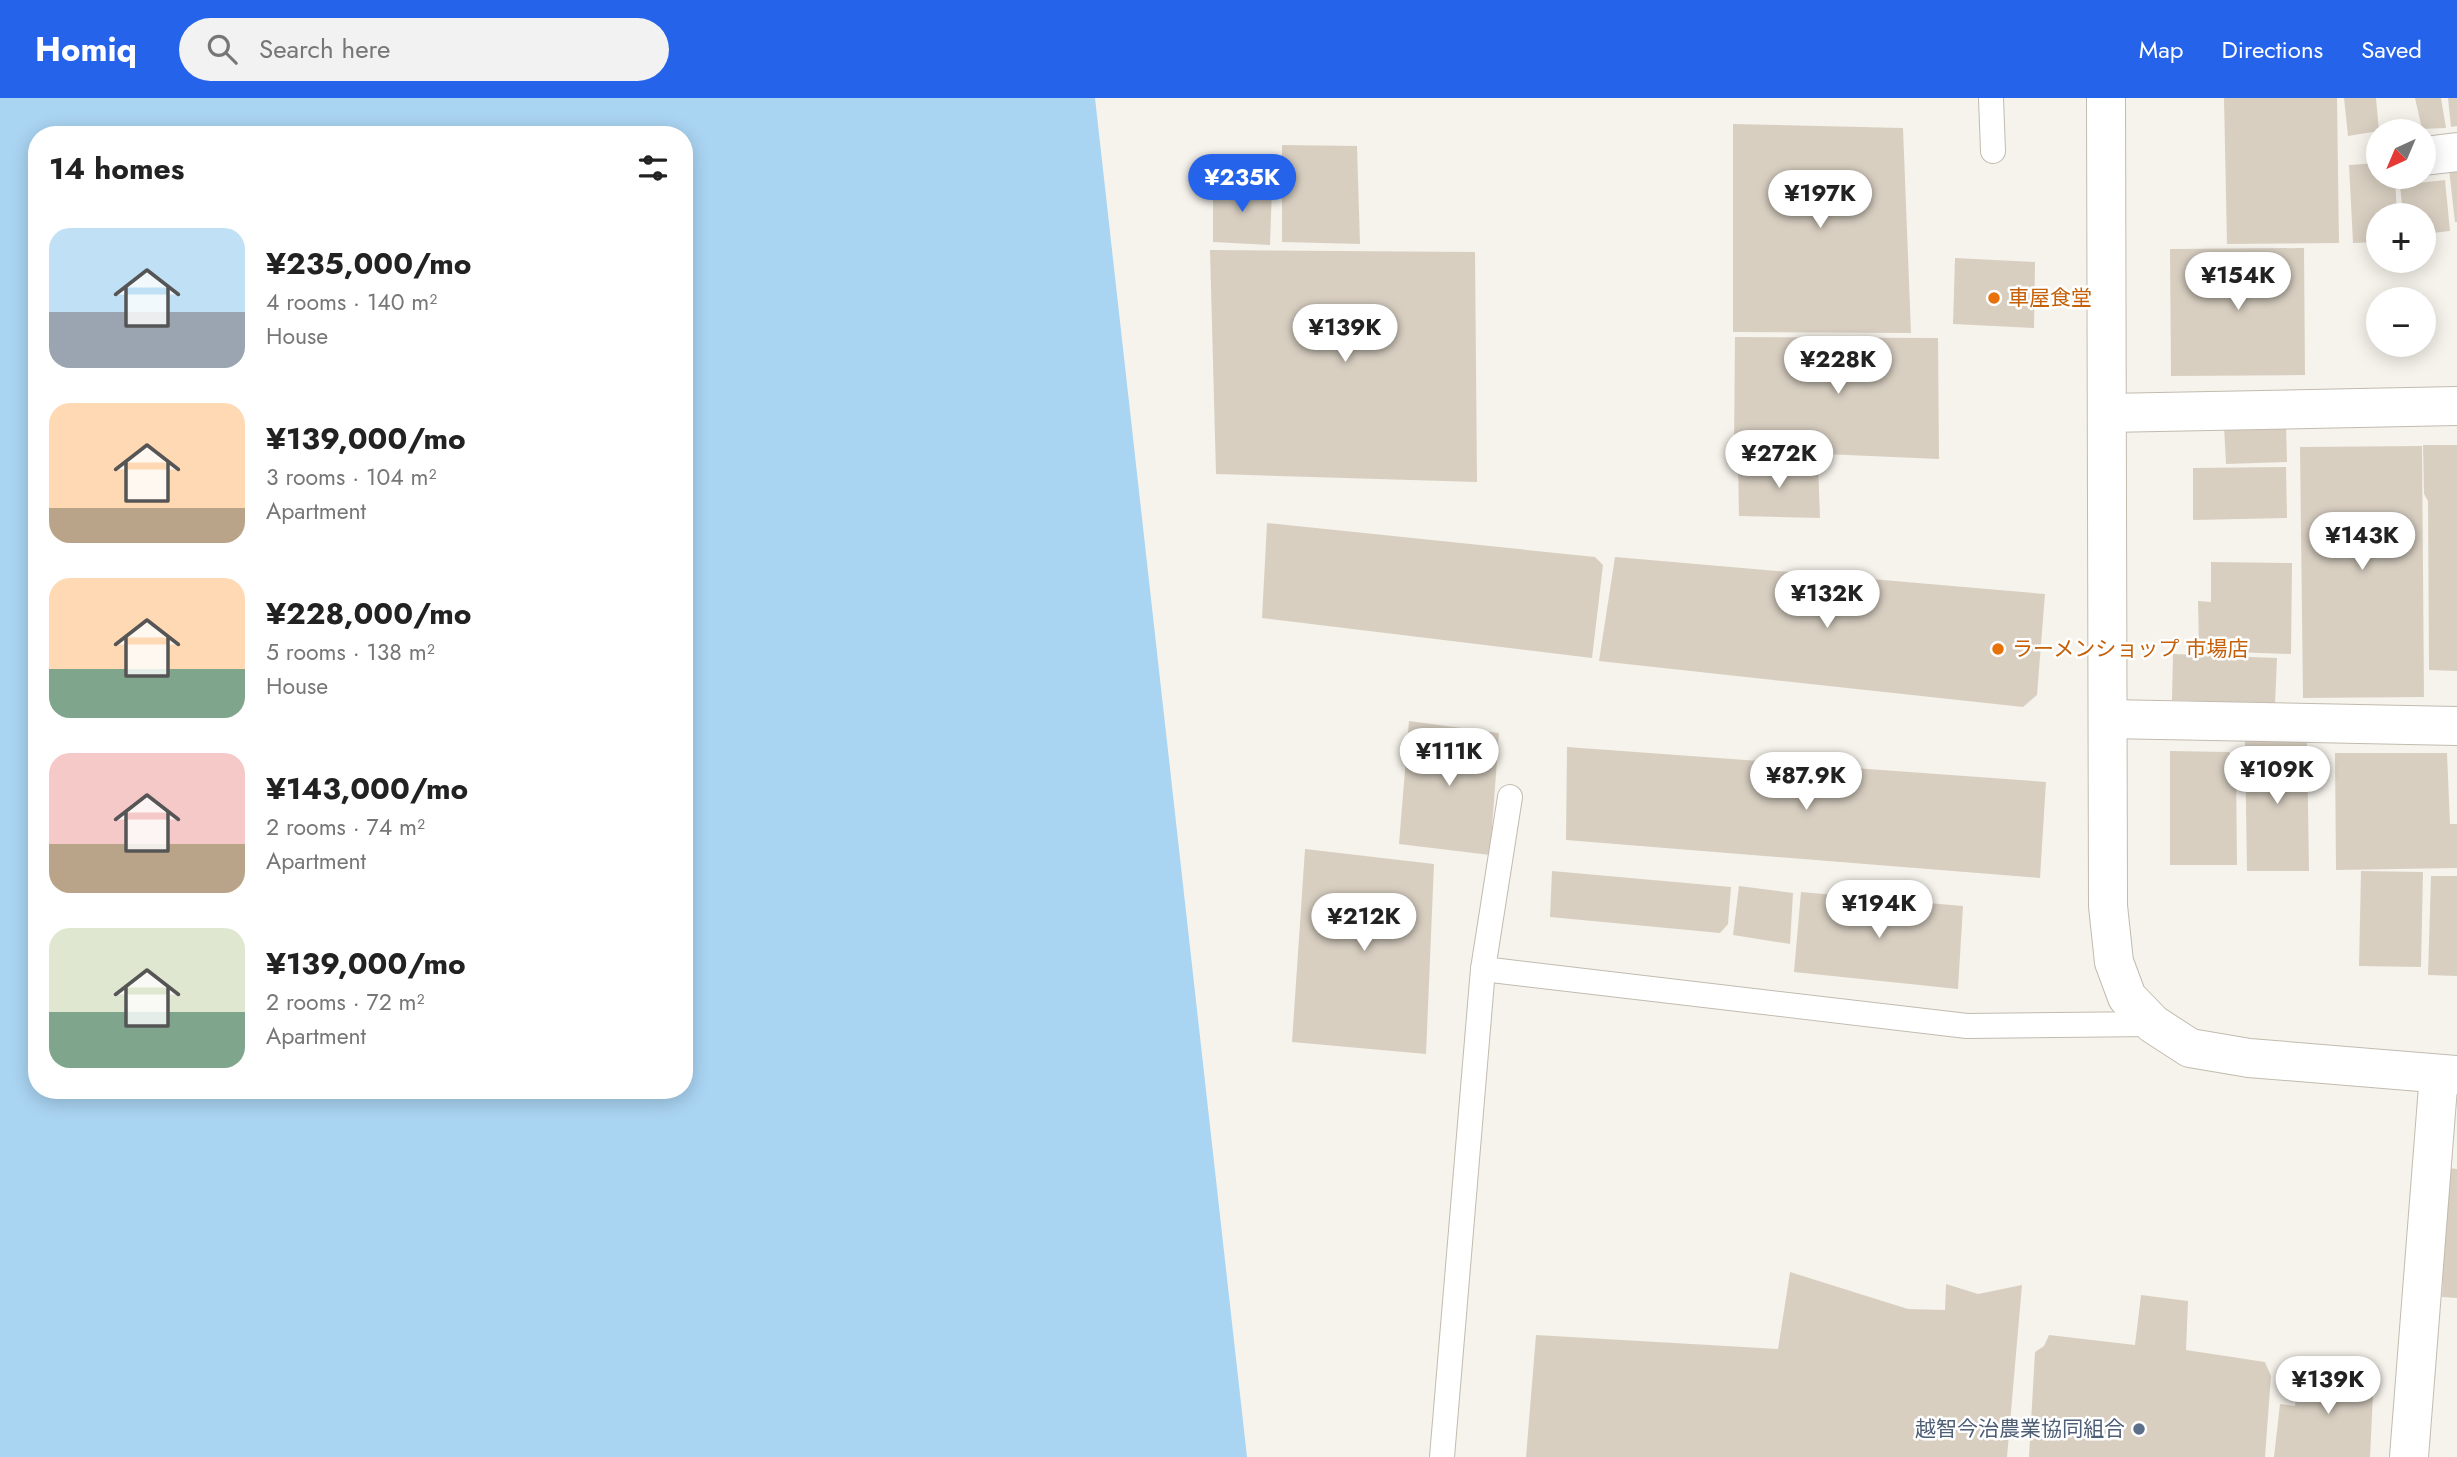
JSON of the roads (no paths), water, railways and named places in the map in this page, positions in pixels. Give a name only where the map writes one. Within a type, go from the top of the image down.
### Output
[{"type":"street","points":[[2106,98],[2108,906],[2114,962],[2127,997],[2153,1024],[2190,1048],[2249,1058],[2448,1074],[2410,1457]]},
{"type":"street","points":[[2436,155],[2457,152]]},
{"type":"street","points":[[2107,413],[2457,406]]},
{"type":"street","points":[[2108,719],[2457,726]]},
{"type":"lane","points":[[1991,98],[1993,151]]},
{"type":"lane","points":[[1442,1457],[1483,969],[1510,797]]},
{"type":"lane","points":[[1483,969],[1967,1026],[2153,1024]]},
{"type":"water","points":[[0,98],[1095,98],[1247,1457],[0,1457]]},
{"type":"place","name":"車屋食堂","points":[[1994,298]]},
{"type":"place","name":"ラーメンショップ 市場店","points":[[1998,649]]},
{"type":"place","name":"越智今治農業協同組合","points":[[2139,1429]]}]
